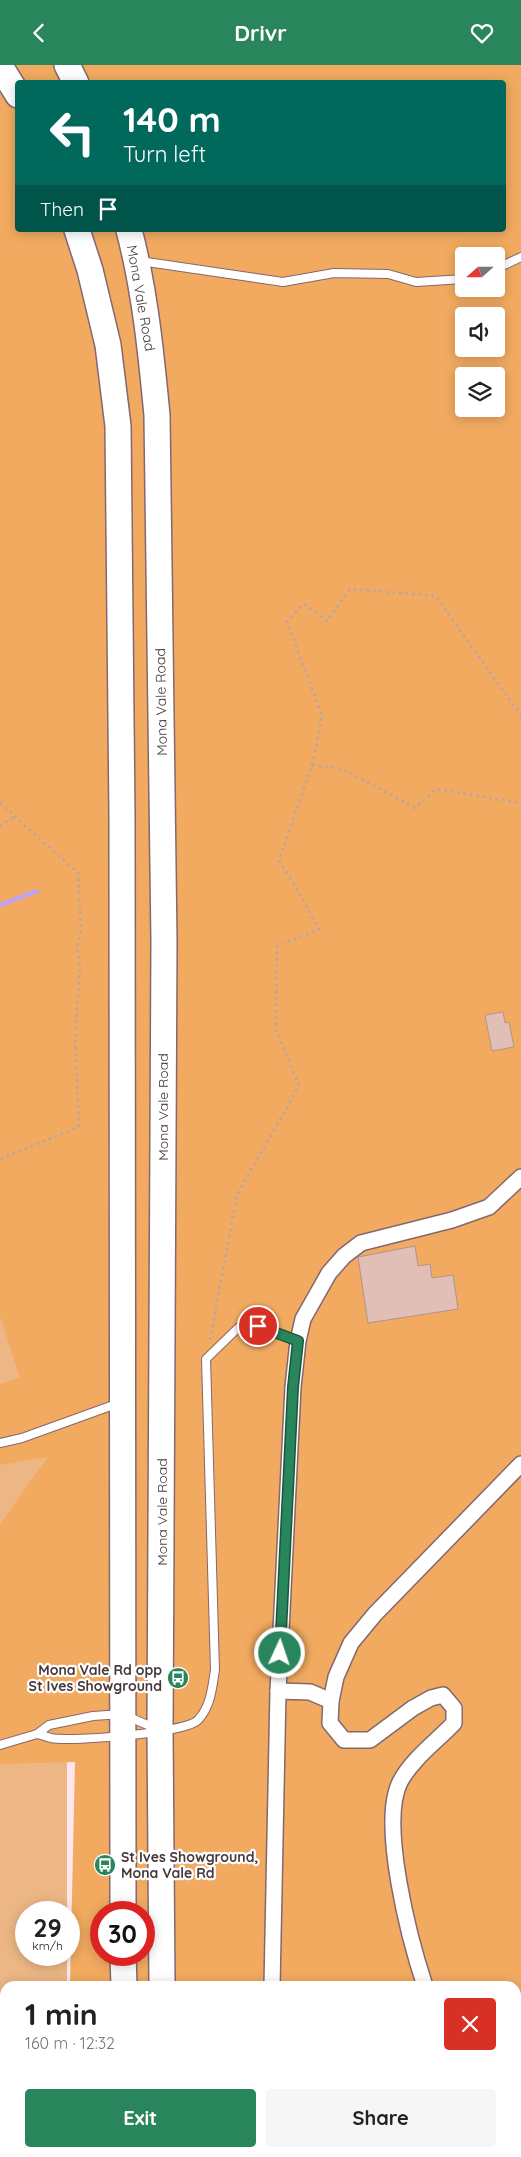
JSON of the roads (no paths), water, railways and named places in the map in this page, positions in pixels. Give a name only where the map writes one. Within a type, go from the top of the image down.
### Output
[{"type":"highway","points":[[67,65],[74,80]]},
{"type":"highway","points":[[0,66],[15,90]]},
{"type":"highway","points":[[78,232],[90,270],[108,345],[118,426],[122,806],[123,1901]]},
{"type":"highway","name":"Mona Vale Road","points":[[130,232],[137,261],[148,330],[157,415],[164,942],[160,1730],[162,1981]]},
{"type":"highway","points":[[123,1966],[124,1981]]},
{"type":"street","points":[[272,1981],[278,1691],[293,1387],[298,1341],[304,1319],[329,1273],[361,1243],[452,1221],[489,1207],[521,1177]]},
{"type":"street","points":[[423,1981],[416,1961],[398,1874],[392,1810],[400,1781],[416,1761],[454,1723],[454,1708],[443,1695],[431,1698],[413,1707],[370,1740],[344,1740],[330,1723],[330,1701],[336,1677],[351,1643],[375,1614],[521,1464]]},
{"type":"street","points":[[278,1691],[310,1692],[330,1701]]},
{"type":"lane","points":[[505,265],[521,257]]},
{"type":"lane","points":[[137,261],[283,282],[334,273],[388,274],[416,282],[455,280]]},
{"type":"lane","points":[[0,1745],[37,1734],[49,1725],[93,1716],[122,1725],[160,1730],[184,1728],[197,1721],[209,1705],[215,1670],[206,1359],[239,1327],[258,1326],[298,1341]]},
{"type":"lane","points":[[0,1443],[22,1438],[122,1402]]},
{"type":"lane","points":[[37,1734],[52,1739],[122,1725],[160,1730]]},
{"type":"waterway","points":[[0,905],[37,891]]},
{"type":"place","name":"Mona Vale Rd opp St Ives Showground","points":[[178,1678]]},
{"type":"place","name":"St Ives Showground, Mona Vale Rd","points":[[105,1865]]}]
